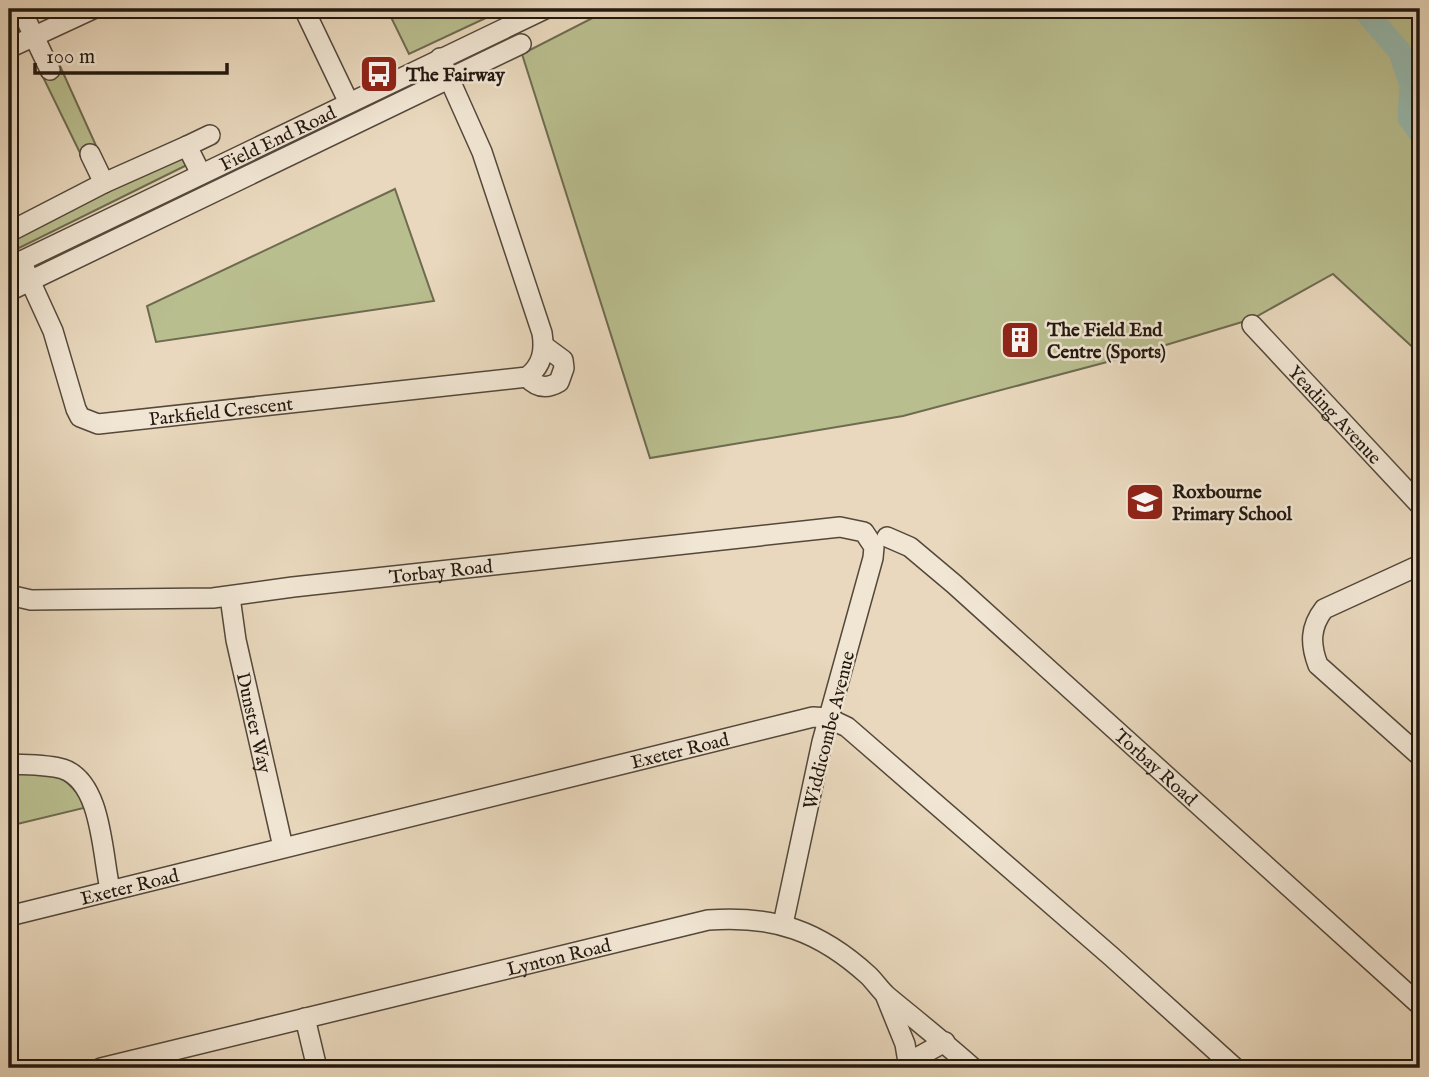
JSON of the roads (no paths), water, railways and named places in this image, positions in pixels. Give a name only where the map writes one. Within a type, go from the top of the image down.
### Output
[{"type":"street","points":[[21,9],[50,70]]},
{"type":"street","points":[[9,48],[93,9]]},
{"type":"street","points":[[304,9],[349,103]]},
{"type":"street","name":"Field End Road","points":[[14,260],[201,174],[545,9]]},
{"type":"street","points":[[9,291],[521,44]]},
{"type":"street","name":"Parkfield Crescent","points":[[14,260],[30,280],[53,331],[76,409],[80,416],[97,424],[527,377],[536,369],[544,346],[482,152],[440,58]]},
{"type":"street","points":[[9,232],[104,183],[210,135]]},
{"type":"street","points":[[187,146],[201,174]]},
{"type":"street","points":[[90,153],[104,183]]},
{"type":"street","name":"Yeading Avenue","points":[[1252,325],[1420,505]]},
{"type":"street","name":"Torbay Road","points":[[9,595],[31,600],[229,597],[293,587],[839,527],[864,532],[910,547],[954,584],[1420,1005]]},
{"type":"street","name":"Widdicombe Avenue","points":[[783,924],[828,718],[879,538]]},
{"type":"street","points":[[1420,565],[1324,609],[1316,620],[1312,636],[1312,650],[1318,665],[1420,756]]},
{"type":"street","name":"Dunster Way","points":[[229,597],[283,847]]},
{"type":"street","name":"Exeter Road","points":[[9,915],[813,718],[828,718]]},
{"type":"street","points":[[828,718],[847,727],[1112,957],[1235,1068]]},
{"type":"street","points":[[9,764],[64,769],[81,780],[89,790],[94,808],[110,889]]},
{"type":"street","name":"Lynton Road","points":[[101,1068],[708,920],[738,918],[783,924],[823,943],[869,976],[884,993],[973,1068]]},
{"type":"street","points":[[884,993],[909,1065],[945,1042]]},
{"type":"street","points":[[305,1018],[317,1068]]},
{"type":"waterway","points":[[1363,9],[1400,52],[1411,85],[1409,118],[1420,133]]},
{"type":"place","name":"The Fairway","points":[[379,74]]},
{"type":"place","name":"The Field End Centre (Sports)","points":[[1020,340]]},
{"type":"place","name":"Roxbourne Primary School","points":[[1145,502]]}]
